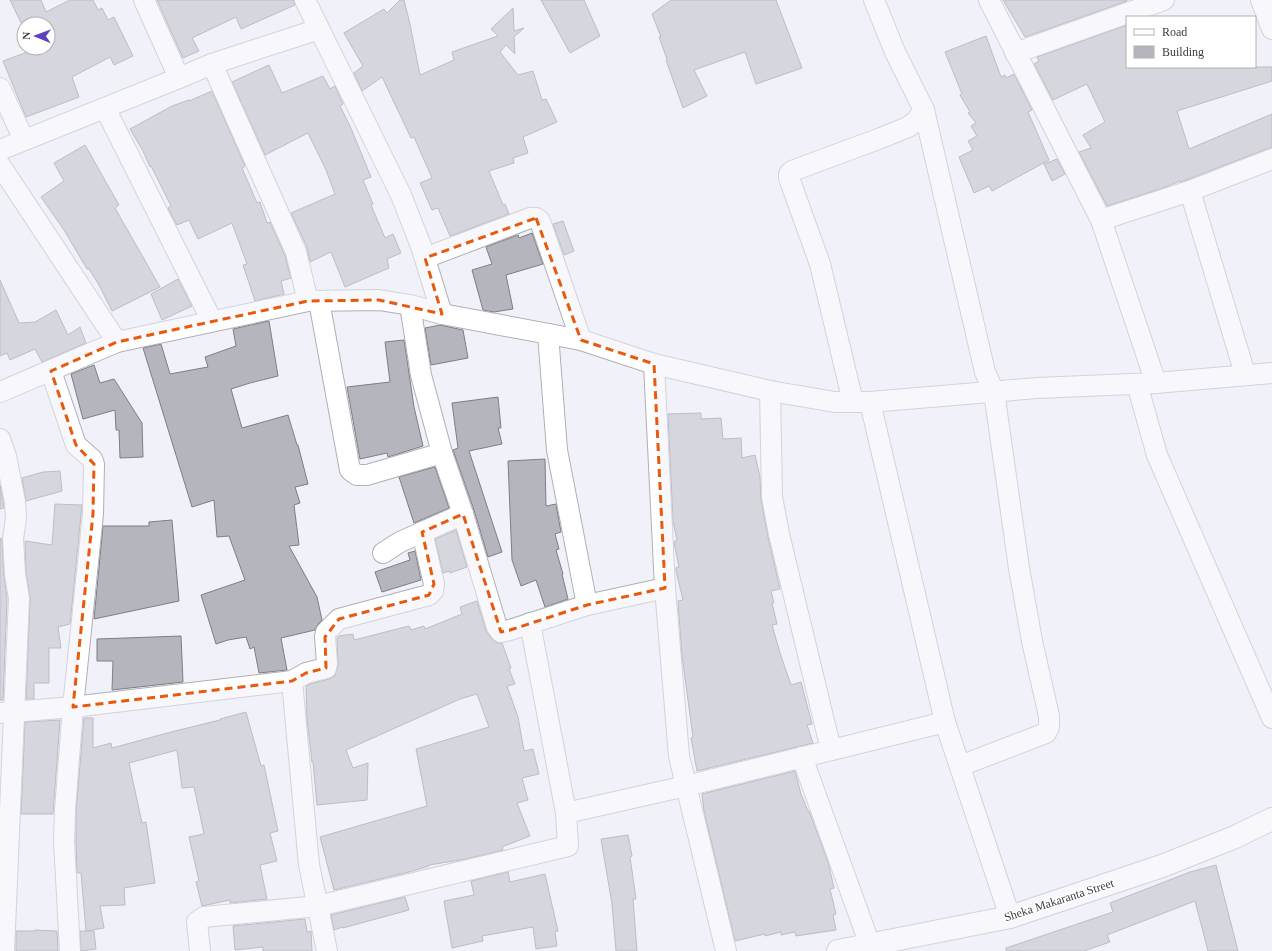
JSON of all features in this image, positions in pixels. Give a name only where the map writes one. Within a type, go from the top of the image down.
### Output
[{"type":"street","points":[[144,0],[179,78]]},
{"type":"street","points":[[305,0],[400,195],[425,258],[442,314]]},
{"type":"street","points":[[874,0],[895,52],[924,110],[985,372],[994,392],[1019,568],[1032,641],[1049,716],[1049,727],[1046,733],[960,766]]},
{"type":"street","points":[[989,0],[1102,220],[1147,383],[1157,455],[1272,718]]},
{"type":"street","points":[[1015,53],[1164,0]]},
{"type":"street","points":[[1261,0],[1272,29]]},
{"type":"street","points":[[0,150],[212,64],[319,29]]},
{"type":"street","points":[[212,64],[296,252],[313,301],[350,470],[357,475],[367,475],[442,453]]},
{"type":"street","points":[[0,88],[24,140]]},
{"type":"street","points":[[105,108],[212,321]]},
{"type":"street","points":[[924,110],[915,122],[908,127],[792,171],[789,174],[789,178],[820,264],[861,402],[945,722],[1010,917]]},
{"type":"street","points":[[1102,220],[1190,191],[1272,159]]},
{"type":"street","points":[[0,165],[117,342]]},
{"type":"street","points":[[1190,191],[1245,374]]},
{"type":"street","points":[[425,258],[530,218],[536,218],[540,221],[581,340]]},
{"type":"street","points":[[0,392],[117,342],[313,301],[379,300],[410,305],[442,314],[581,340],[654,364],[770,391],[835,402],[861,402],[1037,388],[1147,383],[1272,373]]},
{"type":"street","points":[[410,305],[421,375],[442,453],[463,514],[497,627],[501,632],[587,605],[665,588]]},
{"type":"street","points":[[548,334],[557,450],[587,605]]},
{"type":"street","points":[[654,364],[665,588],[679,756],[726,951]]},
{"type":"street","points":[[51,371],[76,445],[92,459],[94,464],[93,514],[73,707],[65,810],[64,841],[70,951]]},
{"type":"street","points":[[770,391],[772,497],[779,534],[831,750]]},
{"type":"street","points":[[0,438],[6,456],[15,502],[16,518],[6,539],[15,574],[19,598],[7,712],[4,951]]},
{"type":"street","points":[[383,553],[400,542],[463,514]]},
{"type":"street","points":[[7,712],[73,707],[292,681],[306,672],[326,668],[324,637],[326,632],[339,619],[429,595],[433,591],[434,584],[422,532]]},
{"type":"street","points":[[200,951],[197,922],[204,917],[318,906],[568,846],[566,813],[530,623]]},
{"type":"street","points":[[292,681],[309,865],[327,951]]},
{"type":"street","points":[[566,813],[686,786],[945,722]]},
{"type":"street","points":[[802,757],[870,945]]},
{"type":"street","name":"Sheka Makaranta Street","points":[[838,951],[1010,917],[1162,866],[1235,837],[1272,819]]},
{"type":"highlighted area","points":[[536,218],[581,340],[654,364],[665,588],[587,605],[501,632],[463,514],[422,532],[434,584],[429,595],[339,619],[325,637],[326,668],[306,673],[292,681],[73,707],[93,514],[94,464],[76,445],[51,371],[117,342],[308,301],[379,300],[442,314],[425,258]]},
{"type":"building","points":[[10,0],[41,0],[46,12],[70,0],[93,0],[98,10],[102,8],[108,20],[114,17],[133,56],[114,65],[110,57],[72,77],[79,97],[26,117],[3,61],[17,56],[56,56],[56,16],[18,16]]},
{"type":"building","points":[[157,0],[294,0],[295,5],[241,29],[236,17],[192,38],[199,51],[183,58]]},
{"type":"building","points":[[400,0],[404,0],[420,75],[454,60],[452,52],[498,36],[491,29],[513,8],[514,31],[524,28],[514,37],[515,54],[506,45],[500,52],[518,75],[533,71],[542,100],[546,99],[557,122],[523,137],[528,153],[513,158],[514,163],[489,171],[503,205],[505,204],[509,214],[450,236],[438,208],[432,210],[420,183],[432,178],[414,137],[411,138],[382,77],[362,91],[354,73],[363,66],[344,33],[384,9],[387,13]]},
{"type":"building","points":[[541,0],[584,0],[600,36],[570,53]]},
{"type":"building","points":[[671,0],[776,0],[802,68],[756,84],[745,52],[694,70],[707,96],[683,108],[666,60],[667,59],[659,37],[661,37],[652,14]]},
{"type":"building","points":[[1003,0],[1127,0],[1127,1],[1025,37]]},
{"type":"building","points":[[1126,25],[1126,68],[1272,67],[1272,81],[1177,111],[1189,149],[1272,114],[1272,147],[1186,180],[1107,206],[1079,152],[1091,148],[1083,135],[1105,122],[1087,84],[1053,100],[1034,64],[1039,61],[1037,57]]},
{"type":"building","points":[[986,36],[1001,77],[1005,75],[1006,78],[1014,74],[1032,110],[1028,112],[1049,160],[992,191],[989,186],[974,193],[959,157],[973,150],[968,141],[977,136],[971,126],[976,123],[968,113],[970,112],[960,95],[962,94],[945,52]]},
{"type":"building","points":[[269,65],[282,93],[323,76],[330,89],[335,86],[343,104],[340,106],[371,177],[363,180],[373,204],[371,205],[385,238],[393,234],[401,253],[387,259],[389,268],[345,287],[331,252],[310,262],[307,247],[291,213],[335,194],[326,170],[308,133],[265,155],[232,82]]},
{"type":"building","points":[[212,91],[245,166],[242,168],[257,203],[260,202],[267,223],[270,222],[285,256],[291,278],[281,281],[284,294],[255,301],[243,265],[247,264],[232,223],[198,239],[189,220],[177,225],[168,208],[171,206],[130,129],[172,106],[189,101]]},
{"type":"building","points":[[85,145],[119,205],[115,208],[160,287],[112,311],[99,285],[89,269],[87,269],[64,230],[41,197],[64,181],[54,163]]},
{"type":"building","points":[[1057,159],[1065,174],[1052,181],[1044,164]]},
{"type":"building","points":[[563,221],[574,251],[564,255],[553,224]]},
{"type":"building","points":[[532,233],[543,264],[506,275],[513,309],[494,312],[483,310],[472,270],[492,264],[486,247],[518,235],[519,238]]},
{"type":"building","points":[[178,279],[192,306],[162,320],[151,294]]},
{"type":"building","points":[[0,280],[19,323],[35,322],[56,310],[68,335],[80,327],[86,343],[42,362],[35,349],[10,360],[7,353],[0,356]]},
{"type":"building","points":[[269,321],[278,376],[231,389],[242,428],[288,415],[298,445],[308,484],[295,487],[300,503],[294,505],[299,545],[289,546],[317,597],[322,620],[315,630],[281,638],[287,670],[259,673],[254,647],[250,649],[246,637],[216,644],[201,595],[245,580],[229,536],[217,537],[214,500],[192,507],[143,348],[161,344],[170,374],[208,367],[205,357],[236,346],[233,329]]},
{"type":"building","points":[[440,325],[463,330],[468,358],[431,365],[425,328]]},
{"type":"building","points":[[404,340],[414,407],[423,446],[388,457],[387,453],[360,459],[347,387],[390,382],[385,342]]},
{"type":"building","points":[[94,365],[100,383],[114,379],[142,423],[143,457],[120,458],[119,430],[116,430],[115,410],[83,419],[71,374]]},
{"type":"building","points":[[498,397],[501,428],[498,428],[502,444],[469,451],[502,552],[488,557],[474,510],[453,450],[458,448],[452,403]]},
{"type":"building","points":[[701,413],[701,419],[721,418],[723,439],[741,438],[742,458],[755,455],[760,477],[761,499],[768,537],[780,589],[771,591],[777,624],[772,625],[791,685],[801,682],[812,724],[807,725],[813,743],[697,771],[691,738],[693,737],[682,656],[678,601],[683,600],[676,571],[676,568],[679,567],[674,542],[677,540],[673,521],[668,414]]},
{"type":"building","points":[[545,459],[546,506],[556,504],[561,532],[555,534],[559,549],[556,550],[568,599],[545,607],[536,580],[521,586],[512,560],[508,461]]},
{"type":"building","points":[[435,467],[449,508],[414,523],[399,477]]},
{"type":"building","points":[[60,471],[62,491],[26,501],[22,478],[43,472]]},
{"type":"building","points":[[0,485],[4,508],[0,509]]},
{"type":"building","points":[[55,504],[82,505],[70,624],[58,627],[61,648],[49,648],[49,683],[34,683],[34,699],[26,699],[30,598],[26,573],[25,541],[52,545]]},
{"type":"building","points":[[172,520],[179,601],[94,619],[103,526],[149,526],[149,522]]},
{"type":"building","points":[[456,530],[467,567],[450,573],[450,571],[443,573],[435,539]]},
{"type":"building","points":[[0,538],[2,539],[7,599],[3,700],[0,700]]},
{"type":"building","points":[[415,551],[421,580],[382,592],[375,572],[410,560],[408,553]]},
{"type":"building","points":[[477,601],[486,631],[497,643],[502,643],[511,668],[509,669],[515,684],[507,686],[518,717],[524,751],[533,749],[539,774],[522,778],[528,800],[517,803],[530,836],[502,847],[503,850],[466,859],[429,865],[409,872],[334,890],[320,837],[427,806],[416,749],[489,727],[477,694],[460,699],[346,750],[353,768],[368,763],[367,800],[317,805],[307,719],[306,686],[335,676],[338,665],[337,638],[339,636],[353,634],[354,640],[409,626],[411,630],[424,626],[425,629],[462,614],[460,607]]},
{"type":"building","points":[[181,636],[183,682],[112,690],[113,661],[97,661],[97,639]]},
{"type":"building","points":[[246,712],[261,766],[264,765],[278,831],[270,833],[277,861],[260,865],[267,899],[230,903],[230,900],[202,906],[196,882],[199,881],[189,837],[204,834],[194,787],[182,788],[177,750],[129,763],[142,823],[146,822],[155,883],[124,888],[125,905],[100,906],[104,928],[86,931],[81,873],[77,873],[76,841],[76,811],[84,718],[93,718],[93,748],[111,743],[112,748]]},
{"type":"building","points":[[60,720],[53,814],[21,814],[25,722]]},
{"type":"building","points":[[795,771],[801,794],[828,862],[834,888],[830,889],[836,914],[833,915],[836,930],[796,936],[795,932],[781,935],[781,932],[735,941],[704,811],[702,794]]},
{"type":"building","points":[[628,835],[632,856],[630,857],[636,899],[633,899],[637,951],[616,951],[612,904],[601,839]]},
{"type":"building","points":[[1216,865],[1238,951],[1208,951],[1195,901],[1107,935],[1110,942],[1084,951],[1006,951],[1006,948],[1113,912],[1110,903],[1190,872]]},
{"type":"building","points":[[508,872],[510,882],[545,874],[558,931],[555,932],[557,946],[536,949],[533,927],[482,936],[483,941],[452,948],[444,901],[474,895],[471,881]]},
{"type":"building","points":[[405,897],[409,910],[334,930],[331,915]]},
{"type":"building","points":[[305,919],[307,932],[311,931],[312,951],[263,951],[263,947],[235,950],[233,926]]},
{"type":"building","points":[[16,931],[57,931],[58,951],[16,951]]},
{"type":"building","points":[[80,931],[94,931],[96,949],[81,951]]}]
